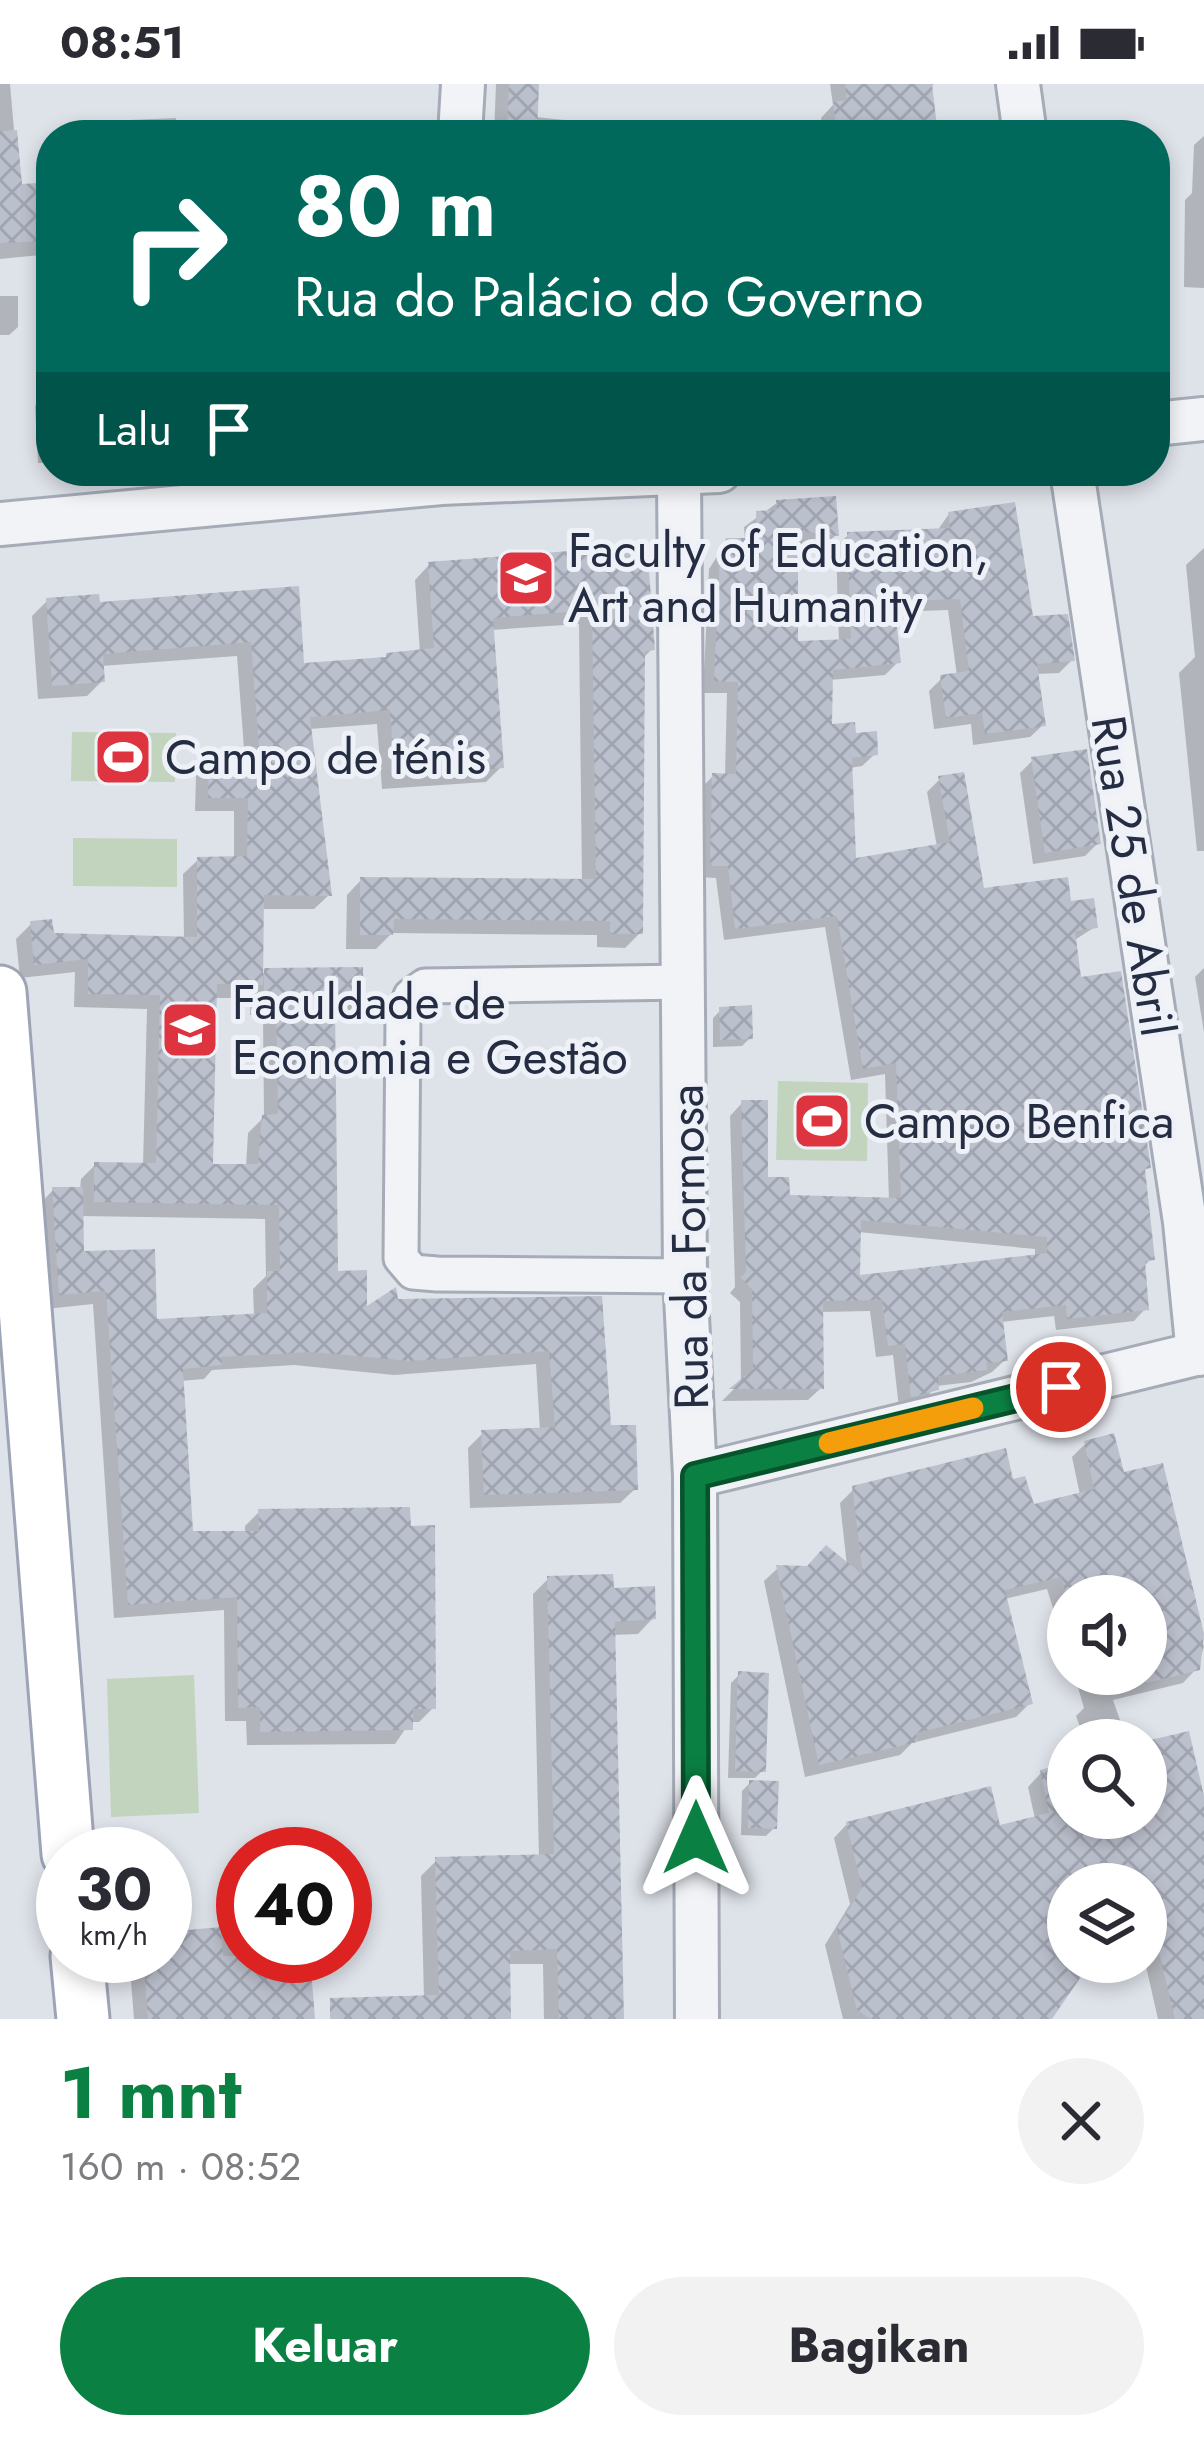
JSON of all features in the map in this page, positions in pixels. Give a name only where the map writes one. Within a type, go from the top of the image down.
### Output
[{"type":"main road","points":[[0,992],[66,1827]]},
{"type":"main road","points":[[80,1983],[83,2019]]},
{"type":"street","points":[[461,120],[463,84]]},
{"type":"street","points":[[1018,84],[1023,120]]},
{"type":"street","points":[[1170,422],[1204,419]]},
{"type":"street","points":[[0,524],[357,486]]},
{"type":"street","name":"Rua da Formosa","points":[[697,2019],[695,1476],[685,1276],[685,982],[699,486]]},
{"type":"street","name":"Rua 25 de Abril","points":[[1074,486],[1201,1353]]},
{"type":"street","points":[[685,982],[425,986],[411,996],[403,1018],[401,1258],[413,1272],[437,1274],[685,1276]]},
{"type":"street","points":[[695,1476],[1201,1353]]},
{"type":"green space","name":"Campo de ténis","points":[[72,732],[176,733],[175,782],[71,781]]},
{"type":"green space","name":"Campo de ténis","points":[[73,838],[177,839],[177,887],[73,886]]},
{"type":"green space","name":"Campo Benfica","points":[[778,1081],[868,1083],[867,1161],[776,1160]]},
{"type":"green space","points":[[194,1675],[199,1813],[111,1817],[107,1679]]},
{"type":"building","points":[[509,84],[539,84],[538,120],[508,120]]},
{"type":"building","points":[[845,84],[932,84],[936,120],[835,120],[833,102],[847,100]]},
{"type":"building","points":[[17,130],[22,184],[36,183],[36,242],[0,243],[0,131]]},
{"type":"building","points":[[836,496],[839,536],[798,531],[798,641],[851,639],[847,532],[950,528],[948,512],[1015,502],[1033,616],[1068,614],[1075,661],[1037,664],[1046,726],[985,734],[982,713],[946,718],[940,675],[969,671],[960,599],[894,601],[901,663],[833,670],[832,724],[855,722],[856,733],[877,731],[878,755],[852,758],[856,858],[950,842],[938,776],[964,772],[984,888],[1068,877],[1071,901],[1094,898],[1098,928],[1075,931],[1081,977],[1121,971],[1151,1168],[1145,1169],[1155,1260],[1145,1261],[1149,1310],[1067,1319],[1066,1305],[1002,1312],[1008,1361],[986,1363],[987,1370],[938,1376],[939,1390],[911,1397],[905,1344],[888,1346],[882,1300],[823,1301],[824,1389],[729,1389],[753,1369],[752,1289],[740,1278],[746,1272],[741,1100],[768,1100],[768,1177],[789,1177],[790,1195],[901,1198],[896,1063],[863,1069],[837,916],[735,929],[728,866],[710,866],[712,773],[736,774],[738,682],[714,681],[720,554],[726,538],[757,538],[756,511],[777,510],[776,500]],"holes":[[[861,1220],[1047,1237],[1047,1253],[860,1275]]]},
{"type":"building","points":[[647,545],[655,650],[645,651],[643,934],[610,934],[610,921],[394,919],[393,935],[360,935],[360,877],[596,879],[592,610],[493,618],[504,768],[395,776],[390,710],[310,717],[332,896],[264,895],[263,985],[217,984],[213,1164],[258,1164],[262,1115],[278,1114],[276,1001],[264,1001],[264,968],[363,967],[364,1000],[335,1000],[338,1271],[367,1270],[367,1306],[396,1287],[398,1299],[602,1296],[611,1425],[636,1425],[638,1490],[484,1495],[481,1430],[555,1427],[549,1351],[411,1361],[311,1352],[221,1357],[222,1365],[183,1369],[193,1531],[259,1531],[258,1509],[410,1507],[411,1526],[435,1525],[436,1709],[413,1709],[413,1730],[260,1732],[260,1707],[238,1708],[237,1597],[128,1605],[106,1291],[59,1295],[52,1187],[83,1187],[84,1251],[155,1249],[157,1319],[267,1313],[267,1271],[280,1271],[279,1205],[94,1202],[94,1162],[156,1163],[160,995],[88,994],[88,959],[34,965],[30,921],[52,919],[54,933],[197,937],[197,857],[247,856],[248,798],[208,798],[209,758],[260,759],[251,642],[103,654],[105,682],[52,686],[46,598],[99,594],[100,602],[299,586],[304,663],[386,657],[386,653],[434,648],[428,562]]},
{"type":"building","points":[[1087,749],[1101,844],[1045,853],[1031,757]]},
{"type":"building","points":[[752,1005],[753,1039],[720,1040],[719,1007]]},
{"type":"building","points":[[1114,1433],[1124,1472],[1163,1463],[1204,1634],[1200,1670],[1167,1678],[1167,1575],[1047,1575],[1047,1580],[1005,1590],[1033,1704],[916,1733],[917,1742],[819,1765],[776,1565],[807,1566],[826,1545],[863,1575],[852,1486],[1006,1448],[1013,1479],[1025,1476],[1034,1504],[1094,1489],[1084,1441]]},
{"type":"building","points":[[613,1574],[614,1588],[655,1586],[656,1619],[615,1622],[624,2019],[559,2019],[557,1949],[510,1951],[511,2019],[330,2019],[330,1998],[439,1995],[435,1857],[554,1854],[547,1576]]},
{"type":"building","points":[[738,1671],[769,1673],[766,1772],[735,1771]]},
{"type":"building","points":[[1189,1731],[1204,1796],[1204,2019],[1175,2019],[1166,1983],[1167,1863],[1047,1863],[1047,1983],[1077,1983],[1052,2019],[871,2019],[857,2010],[837,1929],[862,1888],[846,1822],[991,1786],[1000,1825],[1047,1813],[1047,1839],[1167,1839],[1167,1736]]},
{"type":"building","points":[[1047,1768],[1047,1803],[1040,1770]]},
{"type":"building","points":[[749,1780],[779,1781],[777,1829],[748,1828]]},
{"type":"building","points":[[216,1927],[216,1983],[312,1983],[315,2019],[148,2019],[145,1983],[192,1983],[192,1930]]},
{"type":"slow traffic","points":[[829,1443],[973,1408]]},
{"type":"place","name":"Faculty of Education, Art and Humanity","points":[[526,578]]},
{"type":"place","name":"Campo de ténis","points":[[123,757]]},
{"type":"place","name":"Faculdade de Economia e Gestão","points":[[190,1030]]},
{"type":"place","name":"Campo Benfica","points":[[822,1121]]},
{"type":"route","points":[[696,1838],[695,1476],[1061,1387]]}]
